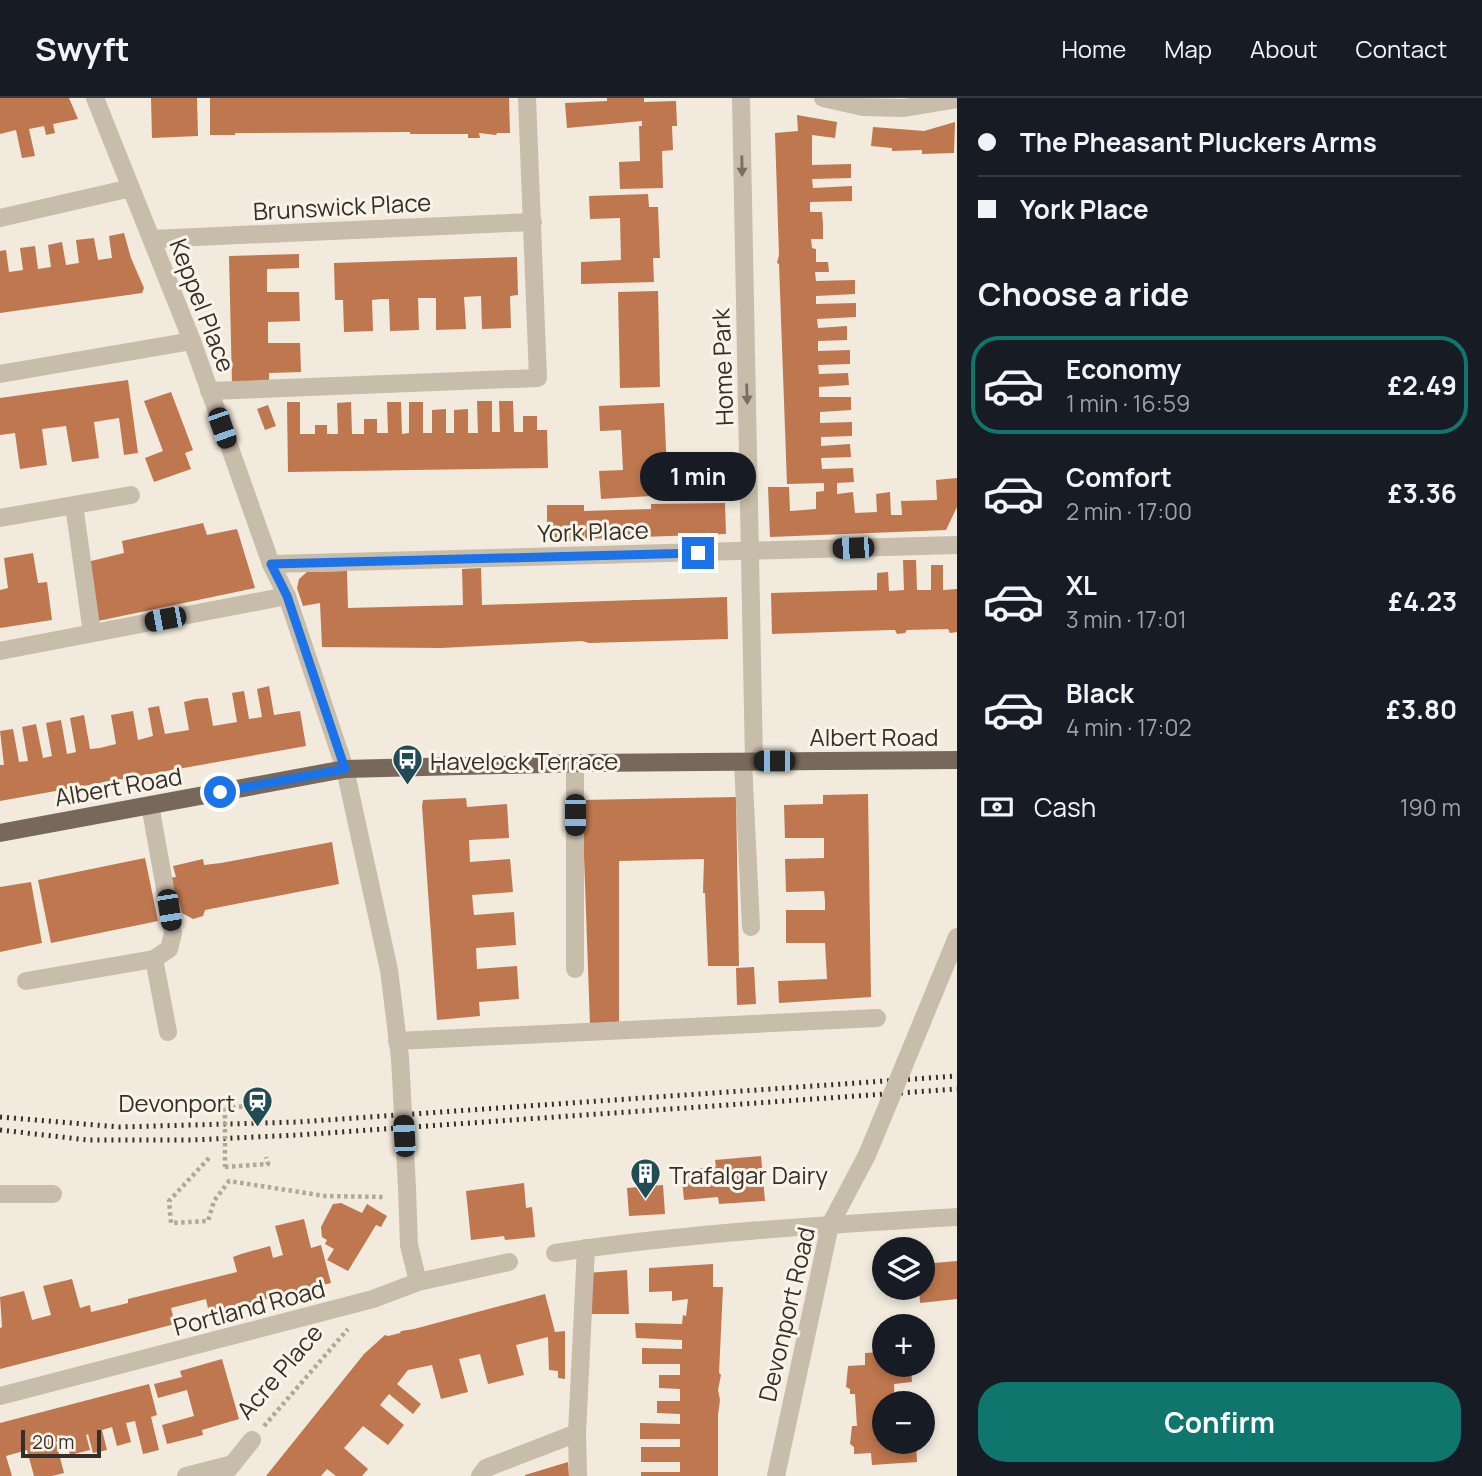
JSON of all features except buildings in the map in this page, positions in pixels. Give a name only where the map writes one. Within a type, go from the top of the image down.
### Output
[{"type":"main road","name":"Albert Road","points":[[0,832],[345,769],[575,763],[957,760]]},
{"type":"street","name":"Keppel Place","points":[[95,98],[192,341],[271,564],[287,596],[345,769]]},
{"type":"street","points":[[209,391],[538,378],[527,98]]},
{"type":"street","name":"Home Park","points":[[741,98],[751,551],[748,762],[751,926]]},
{"type":"street","points":[[823,98],[863,107],[904,108],[957,99]]},
{"type":"street","points":[[0,218],[131,188]]},
{"type":"street","name":"Brunswick Place","points":[[152,239],[533,222]]},
{"type":"street","points":[[0,374],[192,341]]},
{"type":"street","points":[[0,518],[131,495]]},
{"type":"street","points":[[74,505],[92,633]]},
{"type":"street","name":"York Place","points":[[271,564],[956,544]]},
{"type":"street","points":[[0,651],[287,596]]},
{"type":"street","points":[[575,763],[575,970]]},
{"type":"street","points":[[345,769],[389,970],[398,1049],[409,1245],[418,1282]]},
{"type":"street","points":[[26,981],[155,959],[169,949],[173,933],[150,805]]},
{"type":"street","name":"Devonport Road","points":[[776,1476],[830,1225],[867,1155],[957,937]]},
{"type":"street","points":[[155,959],[168,1032]]},
{"type":"street","points":[[398,1049],[877,1018]]},
{"type":"street","points":[[0,1194],[53,1194]]},
{"type":"street","points":[[555,1252],[830,1225],[957,1217]]},
{"type":"street","points":[[578,1476],[577,1433],[586,1248]]},
{"type":"street","name":"Portland Road","points":[[0,1396],[373,1300],[418,1282],[509,1262]]},
{"type":"street","points":[[480,1476],[486,1468],[577,1433]]},
{"type":"street","name":"Acre Place","points":[[228,1470],[252,1440]]},
{"type":"street","points":[[186,1476],[228,1470]]},
{"type":"path","points":[[266,1157],[268,1164],[225,1167],[225,1108],[270,1104],[271,1107]]},
{"type":"path","points":[[209,1158],[169,1201],[171,1223],[208,1221],[214,1201],[229,1181],[325,1196],[407,1193]]},
{"type":"path","name":"Acre Place","points":[[252,1440],[373,1300]]},
{"type":"railway","points":[[0,1117],[120,1127],[298,1122],[957,1076]]},
{"type":"railway","points":[[0,1130],[88,1140],[192,1140],[957,1089]]},
{"type":"place","name":"Havelock Terrace","points":[[407,787]]},
{"type":"place","name":"Devonport","points":[[258,1129]]},
{"type":"place","name":"Trafalgar Dairy","points":[[646,1201]]},
{"type":"route","points":[[220,792],[345,769],[287,596],[271,564],[698,553]]}]
